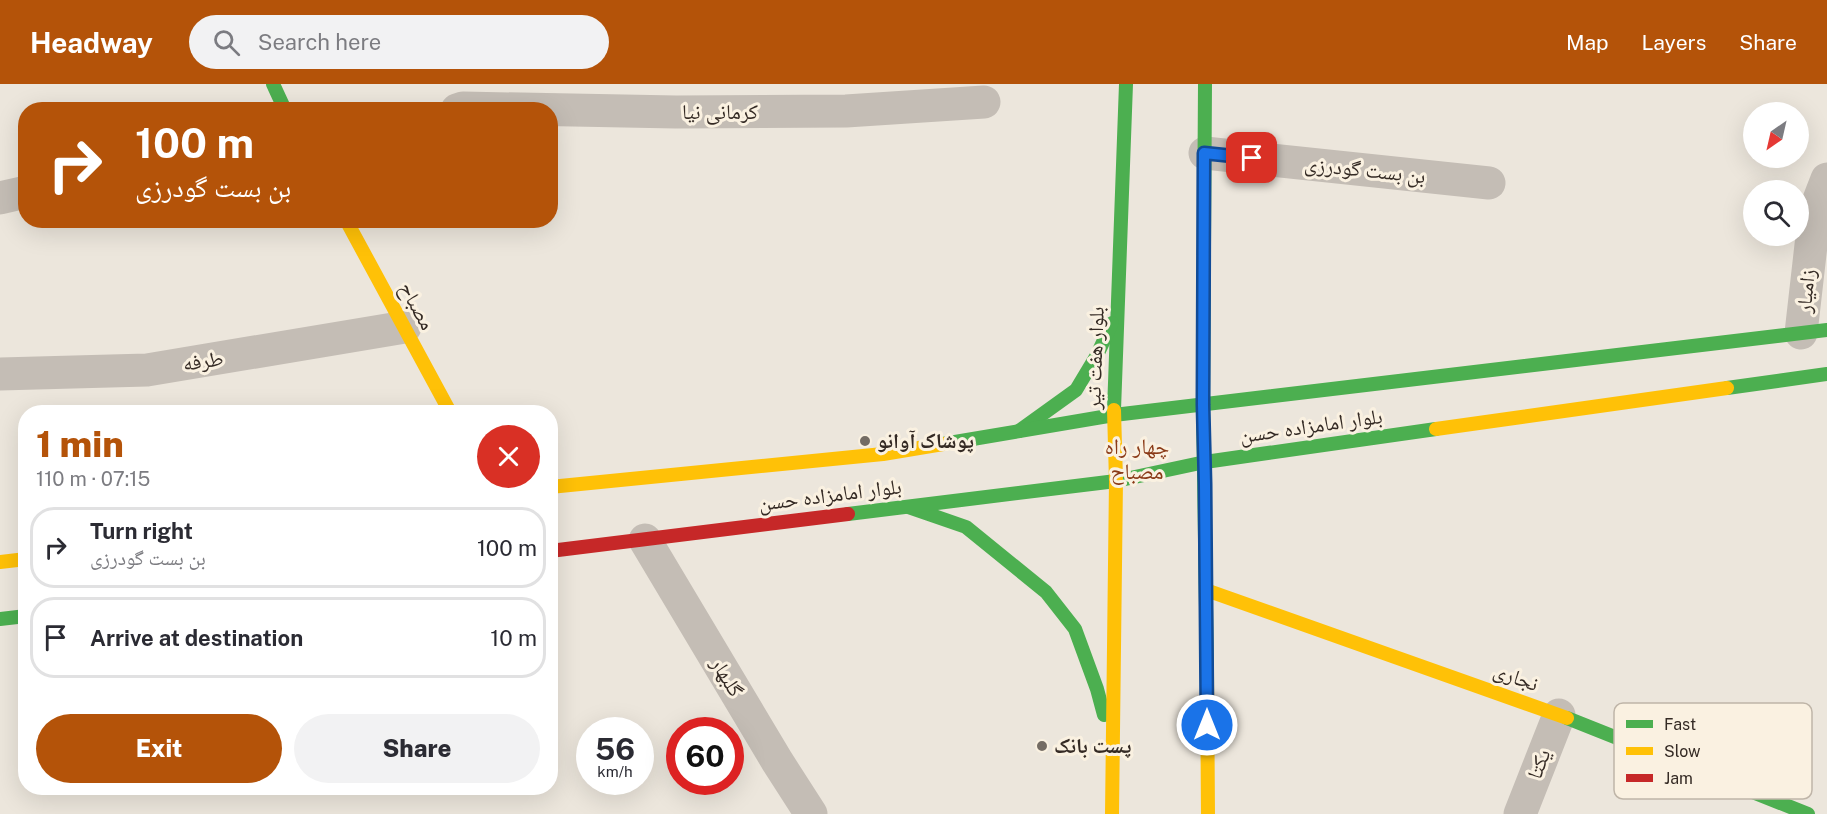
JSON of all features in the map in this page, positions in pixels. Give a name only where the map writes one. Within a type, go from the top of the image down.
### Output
[{"type":"main road","points":[[273,84],[281,102]]},
{"type":"main road","name":"بلوار هفت تیر","points":[[1112,814],[1116,481],[1114,415],[1126,84]]},
{"type":"main road","points":[[1205,84],[1203,405],[1208,814]]},
{"type":"main road","name":"مصباح","points":[[350,228],[446,405]]},
{"type":"main road","points":[[1019,431],[1076,390],[1097,355],[1118,310]]},
{"type":"main road","name":"بلوار امامزاده حسن","points":[[558,486],[883,454],[1114,415],[1814,332]]},
{"type":"main road","name":"بلوار امامزاده حسن","points":[[558,550],[1116,481],[1205,462],[1827,374]]},
{"type":"main road","points":[[908,507],[966,527],[1046,592],[1075,629],[1097,689],[1113,747]]},
{"type":"main road","points":[[0,562],[18,560]]},
{"type":"main road","name":"نجاری","points":[[1206,590],[1559,715],[1614,737]]},
{"type":"main road","points":[[0,619],[18,617]]},
{"type":"main road","name":"نجاری","points":[[1770,799],[1808,814]]},
{"type":"street","name":"کرمانی نیا","points":[[459,100],[676,98],[846,111],[984,102]]},
{"type":"street","name":"بن بست گودرزی","points":[[1204,153],[1489,183]]},
{"type":"street","name":"زامیار","points":[[1814,332],[1815,210],[1826,186]]},
{"type":"street","points":[[0,198],[18,194]]},
{"type":"street","name":"طرفه","points":[[0,374],[147,370],[405,327]]},
{"type":"street","name":"گلبهار","points":[[645,540],[811,814]]},
{"type":"street","name":"یکتا","points":[[1520,814],[1559,715]]},
{"type":"traffic: fast","points":[[273,84],[281,102]]},
{"type":"traffic: fast","points":[[1114,410],[1126,84]]},
{"type":"traffic: fast","points":[[1205,84],[1203,405],[1207,674]]},
{"type":"traffic: fast","points":[[1019,431],[1076,390],[1097,355],[1112,323]]},
{"type":"traffic: fast","points":[[943,444],[1114,415],[1827,330]]},
{"type":"traffic: fast","points":[[1727,388],[1827,374]]},
{"type":"traffic: fast","points":[[848,514],[1116,481],[1205,462],[1436,429]]},
{"type":"traffic: fast","points":[[908,507],[966,527],[1046,592],[1075,629],[1104,715]]},
{"type":"traffic: fast","points":[[0,619],[18,617]]},
{"type":"traffic: fast","points":[[1567,718],[1614,737]]},
{"type":"traffic: fast","points":[[1770,799],[1808,814]]},
{"type":"traffic: slow","points":[[350,228],[446,405]]},
{"type":"traffic: slow","points":[[1436,429],[1727,388]]},
{"type":"traffic: slow","points":[[1112,814],[1116,481],[1114,410]]},
{"type":"traffic: slow","points":[[558,486],[883,454],[943,444]]},
{"type":"traffic: slow","points":[[0,562],[18,560]]},
{"type":"traffic: slow","points":[[1206,590],[1567,718]]},
{"type":"traffic: slow","points":[[1207,674],[1208,814]]},
{"type":"traffic: jam","points":[[558,550],[848,514]]},
{"type":"place","name":"پوشاک آوانو","points":[[865,441]]},
{"type":"place","name":"پست بانک","points":[[1042,746]]},
{"type":"district","name":"چهار راه مصباح","points":[[1137,458]]},
{"type":"route","points":[[1207,725],[1203,405],[1204,153],[1252,158]]}]
